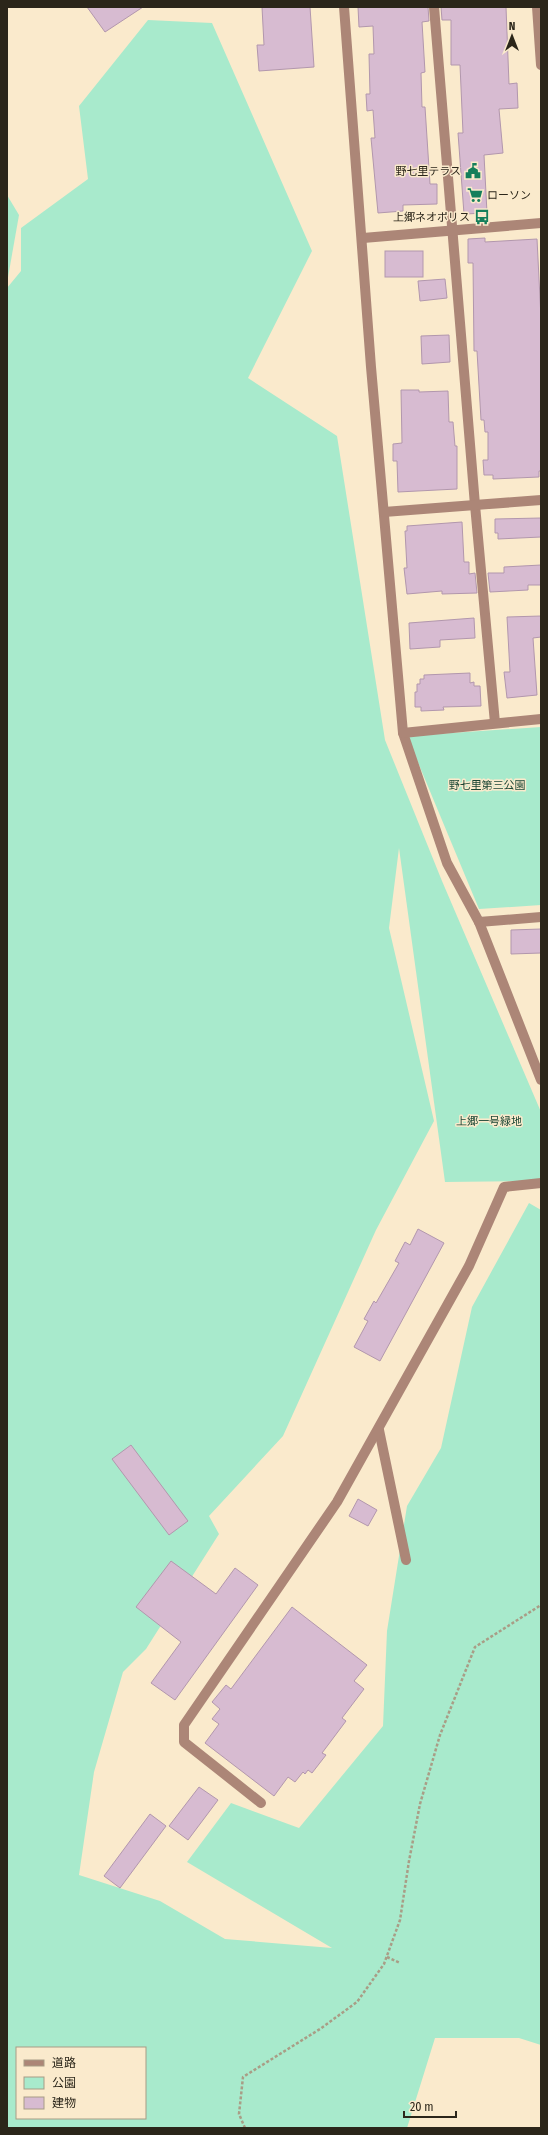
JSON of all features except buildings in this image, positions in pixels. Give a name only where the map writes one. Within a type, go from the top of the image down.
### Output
[{"type":"street","points":[[344,7],[363,238],[371,367],[403,733],[447,863],[479,922],[541,1080]]},
{"type":"street","points":[[434,7],[454,231],[475,505],[495,723]]},
{"type":"street","points":[[537,7],[541,64]]},
{"type":"street","points":[[363,238],[541,223]]},
{"type":"street","points":[[384,512],[541,500]]},
{"type":"street","points":[[403,733],[541,719]]},
{"type":"street","points":[[479,922],[541,917]]},
{"type":"street","points":[[260,1803],[184,1742],[184,1725],[337,1502],[379,1430],[469,1266],[504,1187],[541,1183]]},
{"type":"street","points":[[379,1430],[406,1560]]},
{"type":"path","points":[[245,2128],[239,2114],[243,2078],[320,2029],[357,2002],[384,1964],[400,1920],[420,1804],[440,1735],[475,1647],[541,1605]]},
{"type":"path","points":[[387,1956],[400,1962]]},
{"type":"green space","name":"上郷一号緑地","points":[[148,20],[212,23],[312,251],[248,378],[337,436],[385,740],[442,881],[541,1112],[541,1181],[445,1182],[399,848],[389,928],[434,1121],[376,1230],[283,1436],[209,1516],[219,1534],[146,1649],[123,1672],[94,1772],[79,1875],[160,1901],[225,1939],[332,1948],[187,1862],[231,1803],[299,1828],[383,1726],[387,1631],[407,1506],[441,1448],[472,1307],[529,1203],[541,1210],[541,2045],[519,2038],[435,2038],[407,2128],[7,2128],[7,288],[21,271],[21,228],[88,179],[79,106]]},
{"type":"green space","points":[[7,195],[19,215],[7,283]]},
{"type":"green space","name":"野七里第三公園","points":[[541,727],[541,905],[479,909],[407,736]]},
{"type":"place","name":"野七里テラス","points":[[473,171]]},
{"type":"place","name":"ローソン","points":[[475,195]]},
{"type":"place","name":"上郷ネオポリス","points":[[482,217]]}]
